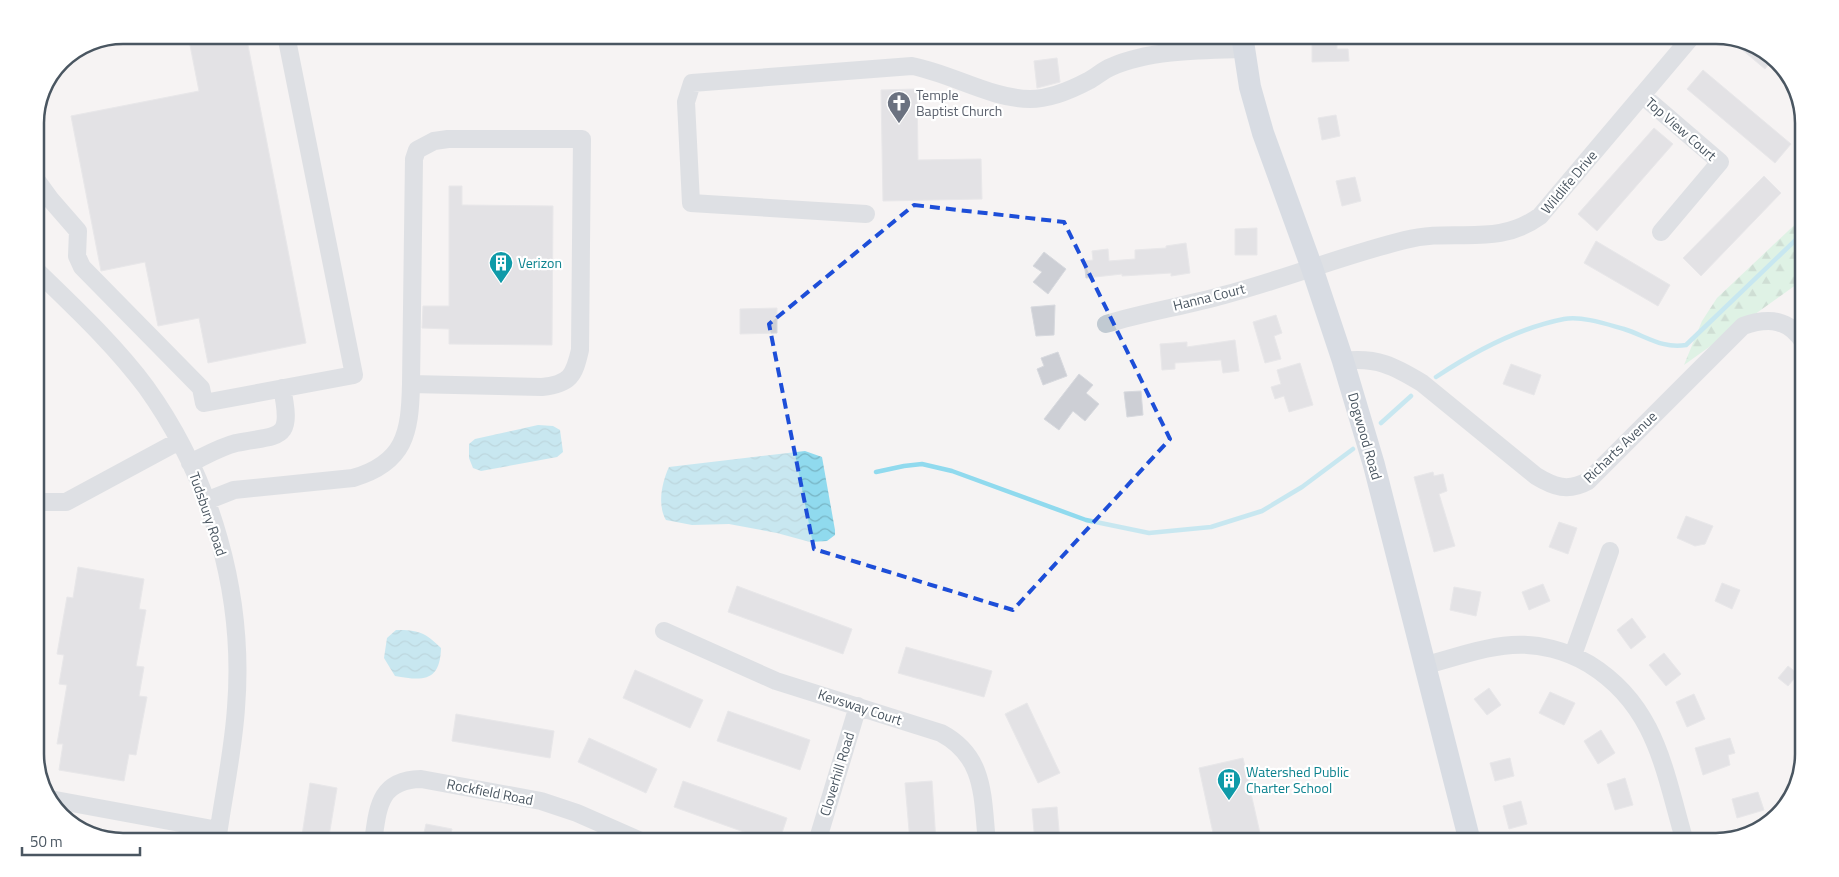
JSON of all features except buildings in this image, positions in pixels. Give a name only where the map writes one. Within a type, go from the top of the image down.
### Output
[{"type":"main road","name":"Dogwood Road","points":[[1243,44],[1250,87],[1263,133],[1312,268],[1343,361],[1374,464],[1468,833]]},
{"type":"street","points":[[44,190],[78,231],[77,256],[82,267],[200,388],[204,403],[354,375],[288,44]]},
{"type":"street","points":[[866,214],[692,203],[686,102],[692,83],[912,66],[936,71],[1011,97],[1031,99],[1069,89],[1088,81],[1110,67],[1136,59],[1233,44]]},
{"type":"street","name":"Wildlife Drive","points":[[1312,268],[1419,237],[1446,234],[1494,236],[1527,225],[1540,216],[1685,44]]},
{"type":"street","name":"Top View Court","points":[[1642,95],[1720,162],[1661,232]]},
{"type":"street","points":[[206,501],[242,489],[353,478],[369,474],[384,466],[395,454],[408,429],[411,384],[414,159],[417,150],[434,141],[448,139],[582,140],[580,350],[576,368],[570,378],[562,384],[542,387],[411,384]]},
{"type":"street","name":"Hanna Court","points":[[1106,324],[1223,296],[1312,268]]},
{"type":"street","name":"Tudsbury Road","points":[[44,278],[123,359],[165,415],[190,463],[206,501],[225,560],[234,603],[237,658],[236,707],[217,833]]},
{"type":"street","name":"Richarts Avenue","points":[[1343,361],[1364,358],[1402,371],[1422,383],[1536,476],[1551,486],[1565,489],[1577,488],[1588,482],[1743,326],[1762,320],[1780,321],[1795,330]]},
{"type":"street","points":[[190,463],[222,448],[273,438],[280,433],[286,424],[287,412],[282,388]]},
{"type":"street","points":[[44,502],[66,502],[179,441]]},
{"type":"street","points":[[1573,654],[1610,551]]},
{"type":"street","name":"Kevsway Court","points":[[664,631],[769,678],[941,733],[956,741],[967,752],[976,767],[981,787],[986,833]]},
{"type":"street","points":[[1424,666],[1513,645],[1552,649],[1573,654],[1621,688],[1637,707],[1649,727],[1682,833]]},
{"type":"street","name":"Cloverhill Road","points":[[819,833],[858,706]]},
{"type":"street","name":"Rockfield Road","points":[[374,833],[378,812],[387,792],[406,780],[422,779],[542,801],[577,813],[622,833]]},
{"type":"street","points":[[60,802],[203,833]]},
{"type":"highlighted area","points":[[914,205],[1064,222],[1170,439],[1013,610],[814,549],[769,324]]},
{"type":"green space","points":[[1795,224],[1795,285],[1684,365],[1702,321],[1717,298]]},
{"type":"water","points":[[538,425],[553,426],[560,430],[563,452],[557,457],[481,471],[473,468],[469,458],[469,444],[475,439]]},
{"type":"water","points":[[805,451],[822,457],[835,530],[835,535],[827,541],[810,542],[777,533],[729,524],[692,525],[666,520],[663,514],[661,501],[664,480],[669,467]]},
{"type":"water","points":[[396,630],[426,635],[441,648],[437,667],[428,677],[414,679],[395,676],[384,658],[387,638]]},
{"type":"waterway","points":[[1436,377],[1466,358],[1514,334],[1547,323],[1571,318],[1594,321],[1624,329],[1662,344],[1686,345],[1795,241]]},
{"type":"waterway","points":[[1381,423],[1411,396]]},
{"type":"waterway","points":[[876,472],[922,464],[952,471],[1086,520],[1149,533],[1211,527],[1262,511],[1302,487],[1353,449]]},
{"type":"place","name":"Temple Baptist Church","points":[[899,124]]},
{"type":"place","name":"Verizon","points":[[501,284]]},
{"type":"place","name":"Watershed Public Charter School","points":[[1229,801]]}]
